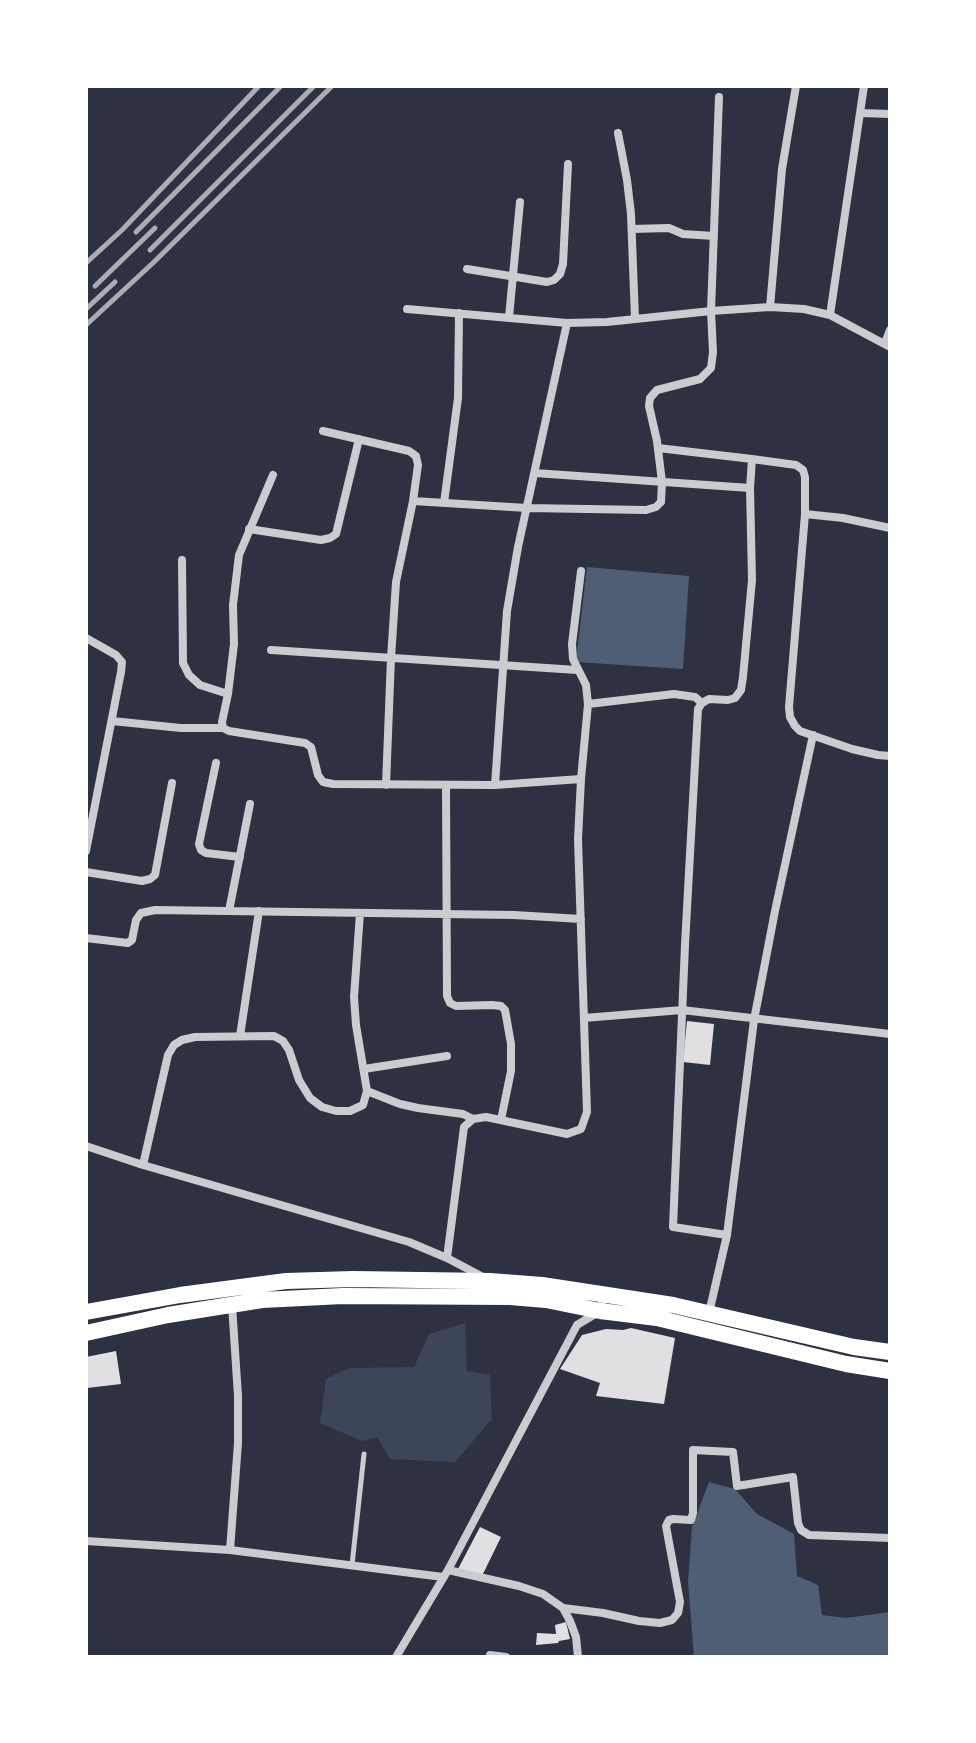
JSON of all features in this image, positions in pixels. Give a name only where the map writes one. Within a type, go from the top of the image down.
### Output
[{"type":"highway","points":[[86,1312],[180,1295],[286,1281],[490,1281],[571,1297],[600,1311],[657,1318],[833,1361],[890,1371]]},
{"type":"highway","points":[[86,1333],[168,1315],[262,1300],[343,1296],[571,1297],[604,1294],[673,1305],[854,1347],[890,1352]]},
{"type":"street","points":[[770,307],[782,169],[796,86]]},
{"type":"street","points":[[830,315],[864,86]]},
{"type":"street","points":[[413,501],[527,508],[646,510],[661,502],[662,482],[650,398],[657,390],[700,379],[711,368],[719,97]]},
{"type":"street","points":[[860,113],[890,114]]},
{"type":"street","points":[[618,133],[632,229],[635,319]]},
{"type":"street","points":[[467,269],[547,282],[560,274],[568,164]]},
{"type":"street","points":[[509,317],[520,202]]},
{"type":"street","points":[[632,229],[669,228],[683,234],[714,236]]},
{"type":"street","points":[[407,309],[567,323],[770,307],[804,309],[830,315],[888,345],[890,330]]},
{"type":"street","points":[[444,503],[458,398],[459,313]]},
{"type":"street","points":[[495,785],[507,611],[567,323]]},
{"type":"street","points":[[323,431],[409,451],[416,456],[418,465],[396,582],[386,785]]},
{"type":"street","points":[[249,529],[321,540],[336,534],[359,439]]},
{"type":"street","points":[[658,448],[796,465],[803,470],[805,514],[790,717],[800,731],[852,749],[890,756]]},
{"type":"street","points":[[727,1235],[673,1227],[697,717],[702,703],[709,699],[735,698],[741,690],[752,580],[752,459]]},
{"type":"street","points":[[535,473],[750,488]]},
{"type":"street","points":[[223,728],[234,644],[233,605],[239,555],[273,475]]},
{"type":"street","points":[[805,514],[890,528]]},
{"type":"street","points":[[182,560],[183,663],[189,675],[200,685],[228,694]]},
{"type":"street","points":[[447,1258],[464,1127],[473,1119],[486,1117],[567,1134],[581,1129],[587,1112],[578,839],[588,704],[586,685],[573,659],[572,644],[581,571]]},
{"type":"street","points":[[86,638],[116,655],[122,662],[86,851]]},
{"type":"street","points":[[271,650],[577,670]]},
{"type":"street","points":[[588,704],[674,694],[695,697],[702,703]]},
{"type":"street","points":[[112,721],[181,728],[223,728],[305,743],[311,747],[318,775],[323,782],[333,784],[446,786],[581,779]]},
{"type":"street","points":[[709,1313],[727,1235],[754,1020],[813,735]]},
{"type":"street","points":[[216,763],[199,844],[206,853],[240,857]]},
{"type":"street","points":[[86,872],[142,881],[155,875],[172,783]]},
{"type":"street","points":[[446,786],[447,996],[450,1003],[456,1006],[501,1006],[505,1010],[511,1044],[511,1071],[501,1120]]},
{"type":"street","points":[[229,911],[250,804]]},
{"type":"street","points":[[86,938],[128,943],[132,940],[136,920],[146,911],[514,915],[581,919]]},
{"type":"street","points":[[240,1036],[259,911]]},
{"type":"street","points":[[143,1165],[168,1055],[174,1045],[182,1040],[195,1037],[274,1036],[283,1041],[289,1050],[299,1080],[310,1098],[322,1107],[336,1111],[350,1111],[363,1105],[367,1091],[354,997],[360,913]]},
{"type":"street","points":[[584,1018],[682,1010],[890,1034]]},
{"type":"street","points":[[364,1069],[447,1056]]},
{"type":"street","points":[[367,1091],[400,1104],[463,1114],[473,1119]]},
{"type":"street","points":[[86,1146],[409,1242],[490,1281],[510,1297]]},
{"type":"street","points":[[396,1657],[445,1574],[577,1325],[600,1311],[604,1294]]},
{"type":"street","points":[[571,1297],[569,1312],[577,1325]]},
{"type":"street","points":[[230,1550],[238,1443],[232,1305]]},
{"type":"street","points":[[563,1608],[660,1623],[672,1620],[678,1613],[680,1602],[666,1526],[673,1519],[691,1520],[693,1450],[733,1452],[737,1486],[793,1477],[798,1523],[801,1530],[809,1535],[890,1538]]},
{"type":"street","points":[[86,1541],[230,1550],[445,1574],[519,1586],[543,1594],[563,1608],[576,1637],[578,1657]]},
{"type":"street","points":[[490,1655],[506,1657]]},
{"type":"lane","points":[[352,1565],[364,1454]]},
{"type":"shaded area","points":[[587,567],[689,576],[683,669],[576,662]]},
{"type":"shaded area","points":[[465,1323],[467,1371],[490,1375],[492,1419],[455,1462],[390,1459],[377,1437],[362,1441],[320,1423],[326,1379],[349,1368],[414,1367],[429,1334]]},
{"type":"shaded area","points":[[709,1482],[735,1489],[757,1514],[794,1534],[797,1576],[818,1585],[822,1615],[846,1618],[890,1612],[890,1657],[694,1657],[688,1582],[692,1527]]},
{"type":"building","points":[[687,1021],[714,1024],[710,1065],[683,1062]]},
{"type":"building","points":[[631,1328],[675,1338],[664,1404],[596,1396],[600,1383],[560,1369],[582,1335],[606,1329]]},
{"type":"building","points":[[116,1351],[121,1384],[87,1388],[86,1357]]},
{"type":"building","points":[[480,1527],[501,1537],[482,1576],[458,1569]]},
{"type":"building","points":[[566,1622],[570,1639],[536,1645],[537,1633],[556,1634],[555,1625]]},
{"type":"railway","points":[[86,263],[122,230],[259,86]]},
{"type":"railway","points":[[136,232],[281,86]]},
{"type":"railway","points":[[150,250],[314,86]]},
{"type":"railway","points":[[86,325],[332,86]]},
{"type":"railway","points":[[95,286],[155,228]]},
{"type":"railway","points":[[86,309],[115,282]]}]
